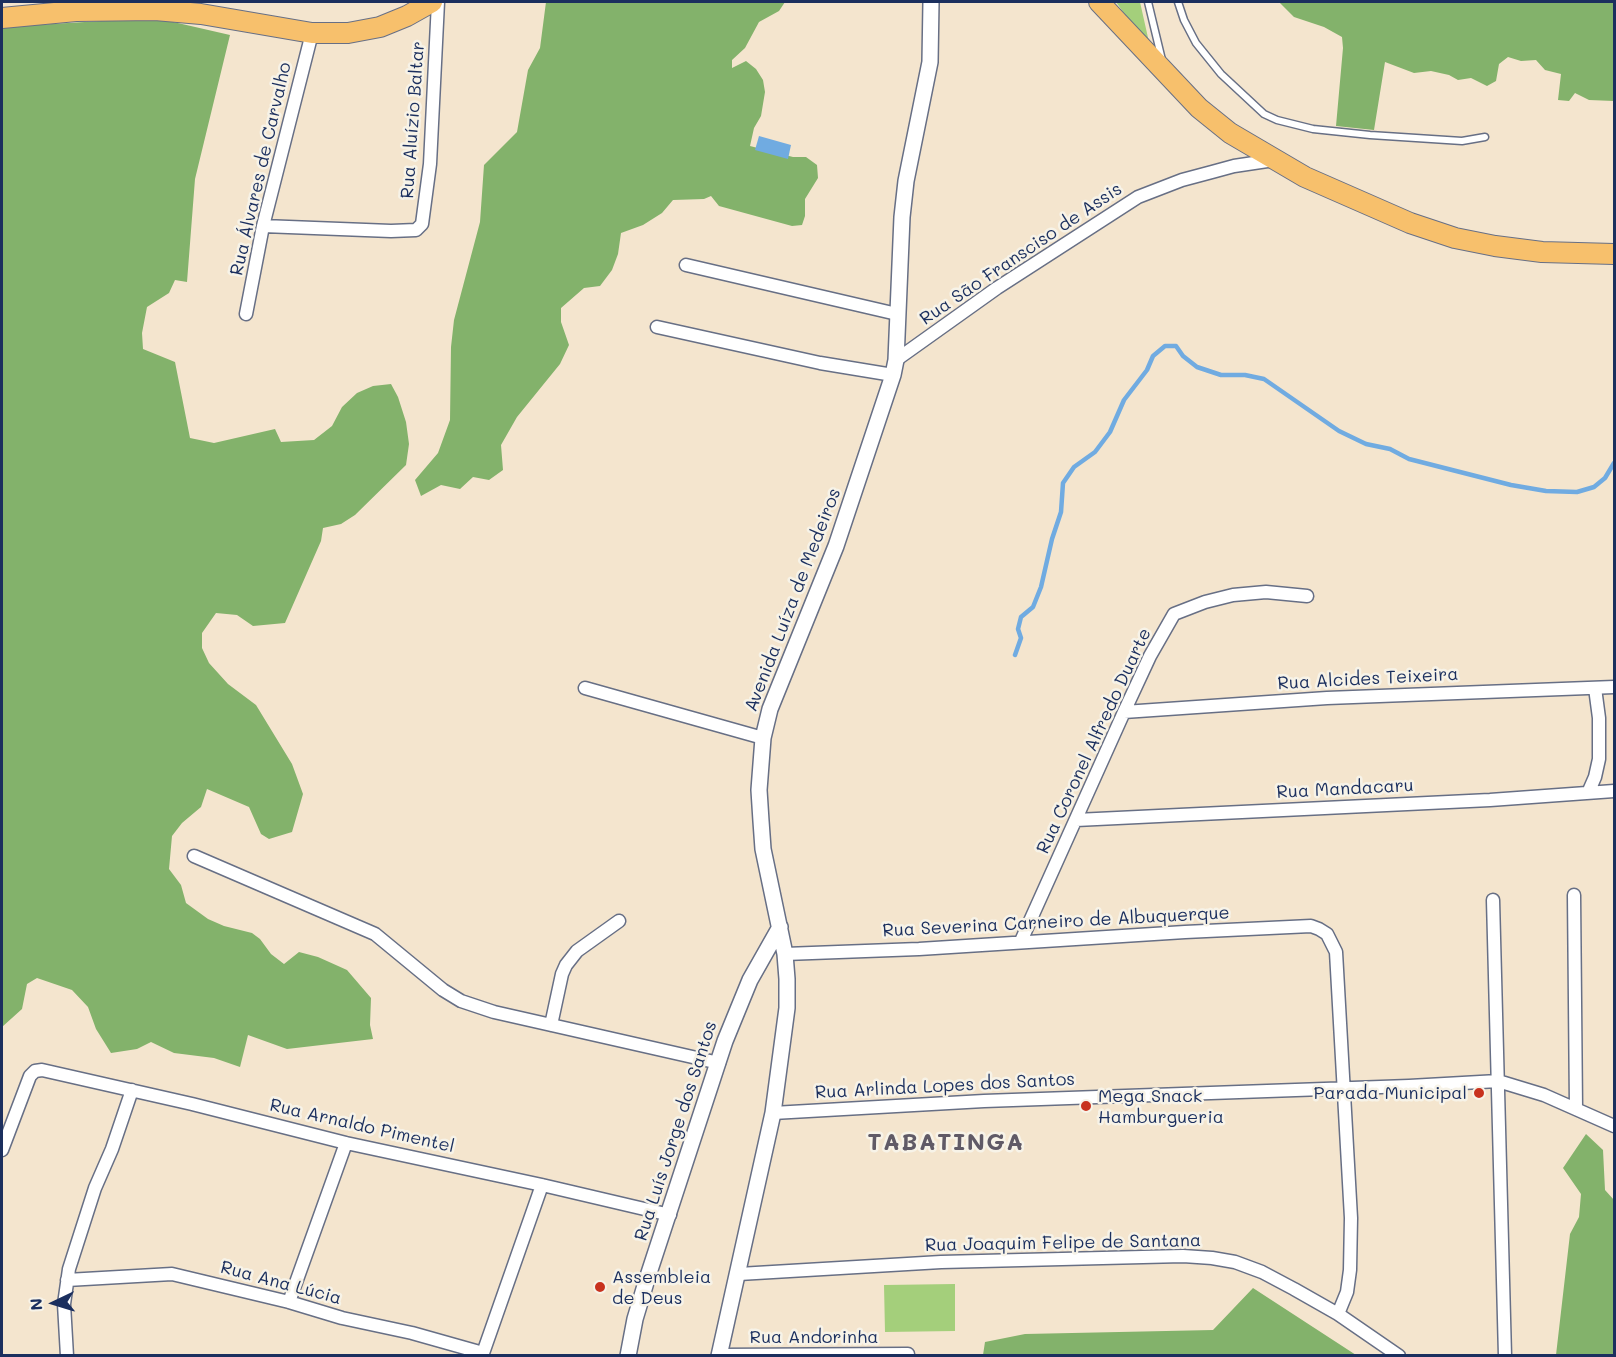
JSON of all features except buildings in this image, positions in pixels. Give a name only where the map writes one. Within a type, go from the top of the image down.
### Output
[{"type":"main road","points":[[2,18],[76,11],[155,10],[201,14],[312,33],[348,33],[380,27],[432,2]]},
{"type":"main road","points":[[1099,2],[1199,108],[1230,133],[1274,160],[1357,201],[1410,223],[1455,238],[1542,252],[1614,254]]},
{"type":"street","name":"Rua Aluízio Baltar","points":[[263,226],[391,231],[416,230],[422,224],[430,164],[438,2]]},
{"type":"street","name":"Avenida Luíza de Medeiros","points":[[719,1355],[739,1274],[773,1113],[787,1008],[785,954],[760,821],[762,738],[770,709],[839,537],[894,368],[906,181],[930,62],[932,2]]},
{"type":"street","name":"Rua Álvares de Carvalho","points":[[246,314],[263,226],[312,33]]},
{"type":"street","name":"Rua São Fransciso de Assis","points":[[894,368],[997,288],[1138,197],[1182,180],[1234,166],[1274,160]]},
{"type":"street","points":[[686,265],[897,314]]},
{"type":"street","points":[[657,327],[820,363],[894,368]]},
{"type":"street","name":"Rua Coronel Alfredo Duarte","points":[[1021,942],[1150,656],[1174,614],[1205,602],[1233,595],[1266,592],[1307,596]]},
{"type":"street","name":"Rua Alcides Teixeira","points":[[1124,712],[1327,698],[1614,687]]},
{"type":"street","points":[[585,688],[762,738]]},
{"type":"street","points":[[1588,792],[1595,777],[1599,759],[1595,688]]},
{"type":"street","name":"Rua Mandacaru","points":[[1076,820],[1490,800],[1614,791]]},
{"type":"street","points":[[194,856],[375,934],[442,990],[461,1001],[494,1012],[719,1063]]},
{"type":"street","points":[[1574,895],[1576,1109]]},
{"type":"street","points":[[1493,900],[1505,1356]]},
{"type":"street","points":[[551,1025],[566,965],[577,951],[618,921]]},
{"type":"street","name":"Rua Severina Carneiro de Albuquerque","points":[[785,954],[919,949],[1311,926],[1327,934],[1336,952],[1342,1087]]},
{"type":"street","name":"Rua Luís Jorge dos Santos","points":[[628,1356],[635,1319],[740,1002],[780,927]]},
{"type":"street","name":"Rua Arnaldo Pimentel","points":[[2,1150],[31,1074],[38,1070],[48,1070],[346,1143],[670,1215]]},
{"type":"street","name":"Rua Arlinda Lopes dos Santos","points":[[773,1113],[984,1101],[1498,1081],[1544,1095],[1614,1126]]},
{"type":"street","points":[[1338,1314],[1347,1292],[1351,1247],[1342,1087]]},
{"type":"street","points":[[67,1356],[64,1304],[75,1247],[132,1090]]},
{"type":"street","points":[[290,1302],[346,1143]]},
{"type":"street","points":[[482,1354],[542,1185]]},
{"type":"street","name":"Rua Joaquim Felipe de Santana","points":[[739,1274],[941,1262],[1183,1256],[1235,1262],[1262,1272],[1338,1314],[1399,1356]]},
{"type":"street","name":"Rua Ana Lúcia","points":[[67,1280],[172,1274],[290,1302],[342,1318],[411,1333],[482,1354]]},
{"type":"street","name":"Rua Andorinha","points":[[719,1355],[908,1354]]},
{"type":"lane","points":[[1148,2],[1165,72]]},
{"type":"lane","points":[[1178,2],[1196,43],[1221,74],[1264,114],[1277,120],[1313,129],[1381,136],[1462,141],[1485,137]]},
{"type":"green space","points":[[546,2],[785,2],[779,11],[759,22],[745,48],[732,60],[732,68],[746,61],[756,69],[763,80],[765,92],[761,116],[754,128],[750,146],[793,157],[806,157],[817,165],[818,178],[805,199],[805,216],[802,225],[792,226],[719,206],[711,196],[704,199],[673,200],[662,213],[643,225],[621,233],[618,254],[612,270],[600,286],[584,288],[561,308],[561,322],[569,345],[560,364],[517,417],[501,445],[503,470],[489,480],[473,477],[460,489],[441,485],[421,496],[415,480],[438,453],[450,420],[451,347],[454,320],[480,222],[484,165],[517,132],[528,70],[540,48]]},
{"type":"green space","points":[[1116,2],[1140,2],[1151,51]]},
{"type":"green space","points":[[1279,2],[1614,2],[1614,101],[1589,100],[1575,93],[1569,101],[1558,100],[1561,74],[1545,70],[1536,60],[1521,61],[1508,57],[1499,64],[1496,81],[1487,86],[1471,78],[1458,80],[1449,75],[1431,71],[1414,73],[1385,62],[1374,130],[1336,126],[1342,37],[1324,27],[1294,17]]},
{"type":"green space","points":[[101,21],[169,21],[230,35],[195,179],[187,282],[175,280],[169,293],[147,307],[142,333],[143,349],[175,362],[190,438],[214,443],[275,429],[281,442],[314,440],[332,426],[342,407],[357,393],[373,386],[391,384],[406,422],[409,444],[406,465],[355,515],[341,524],[323,528],[321,541],[285,623],[253,626],[237,615],[216,613],[202,633],[202,648],[209,663],[228,684],[256,705],[292,764],[303,794],[292,832],[269,839],[261,834],[249,807],[207,789],[201,807],[182,823],[172,836],[169,869],[181,885],[186,903],[208,919],[224,926],[252,933],[260,939],[271,954],[284,964],[299,952],[318,957],[347,970],[371,998],[370,1025],[373,1039],[287,1049],[248,1035],[240,1067],[214,1058],[174,1053],[151,1042],[137,1049],[111,1053],[96,1029],[88,1007],[72,990],[37,978],[27,984],[22,1009],[2,1027],[2,27]]},
{"type":"green space","points":[[1586,1134],[1603,1150],[1605,1190],[1614,1200],[1614,1355],[1556,1355],[1570,1234],[1579,1217],[1581,1194],[1563,1168]]},
{"type":"green space","points":[[955,1284],[955,1331],[885,1332],[884,1285]]},
{"type":"green space","points":[[1253,1288],[1356,1355],[983,1355],[985,1342],[1025,1334],[1213,1330]]},
{"type":"water","points":[[759,136],[791,145],[788,159],[755,150]]},
{"type":"waterway","points":[[1015,655],[1021,638],[1018,629],[1021,617],[1033,607],[1041,587],[1061,512],[1063,483],[1074,467],[1095,452],[1110,432],[1124,400],[1147,370],[1153,356],[1165,346],[1176,346],[1183,356],[1197,367],[1221,375],[1245,375],[1264,379],[1339,431],[1366,444],[1390,449],[1409,459],[1511,485],[1546,491],[1577,492],[1594,487],[1605,478],[1614,463]]},
{"type":"place","name":"Parada Municipal","points":[[1479,1093]]},
{"type":"place","name":"Mega Snack Hamburgueria","points":[[1086,1106]]},
{"type":"place","name":"Assembleia de Deus","points":[[600,1287]]},
{"type":"district","name":"TABATINGA","points":[[946,1143]]}]
